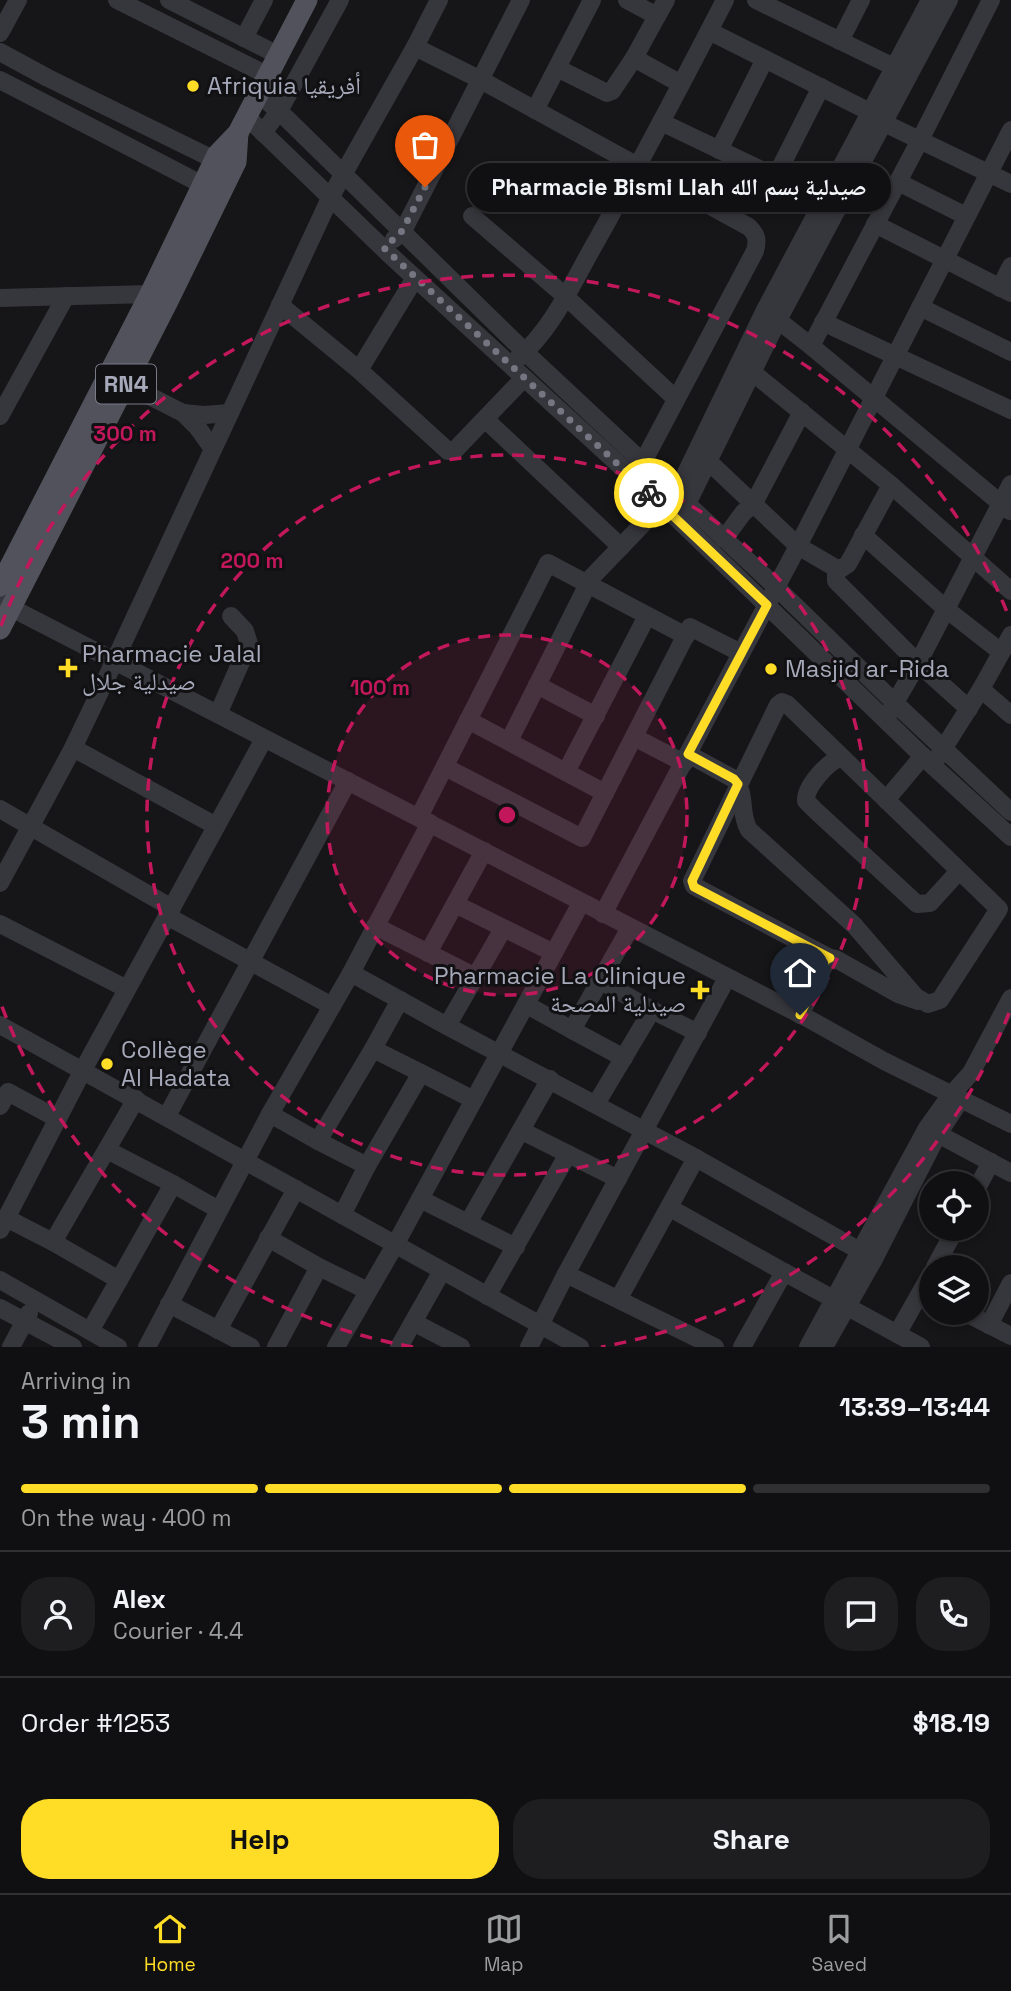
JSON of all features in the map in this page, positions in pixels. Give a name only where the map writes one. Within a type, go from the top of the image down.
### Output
[{"type":"main road","name":"RN4","points":[[3,617],[126,384],[215,159],[242,125],[307,0]]},
{"type":"main road","name":"RN4","points":[[0,586],[236,162],[242,125]]},
{"type":"street","points":[[117,0],[262,85],[279,111],[525,352],[643,462],[674,506],[724,539],[776,587],[890,711],[928,760],[1011,837]]},
{"type":"street","points":[[169,0],[278,55]]},
{"type":"street","points":[[244,38],[264,0]]},
{"type":"street","points":[[263,133],[279,111],[340,0]]},
{"type":"street","points":[[0,883],[73,748],[331,196],[439,0]]},
{"type":"street","points":[[384,248],[402,231],[521,0]]},
{"type":"street","points":[[535,110],[592,0]]},
{"type":"street","points":[[557,68],[607,93],[611,91],[634,58],[662,8],[627,0]]},
{"type":"street","points":[[509,364],[525,352],[545,330],[637,167],[725,0]]},
{"type":"street","points":[[756,0],[894,68]]},
{"type":"street","points":[[840,41],[861,0]]},
{"type":"street","points":[[674,506],[771,315],[877,118],[894,68],[930,0]]},
{"type":"street","points":[[509,741],[588,584],[621,547],[674,506],[708,461],[752,372],[771,315],[824,200],[949,0]]},
{"type":"street","points":[[811,346],[991,0]]},
{"type":"street","points":[[1,30],[13,2]]},
{"type":"street","points":[[709,31],[919,142],[1011,184]]},
{"type":"street","points":[[415,47],[480,79],[749,227],[757,237],[755,251],[643,462]]},
{"type":"street","points":[[0,52],[215,159]]},
{"type":"street","points":[[634,58],[681,84]]},
{"type":"street","points":[[719,150],[765,60]]},
{"type":"street","points":[[0,80],[203,185]]},
{"type":"street","points":[[776,176],[821,88]]},
{"type":"street","points":[[117,142],[129,117]]},
{"type":"street","points":[[661,122],[824,200]]},
{"type":"street","points":[[242,125],[263,133],[509,364],[674,506],[767,605],[890,711],[944,748],[1011,812]]},
{"type":"street","points":[[603,914],[798,547],[1011,131]]},
{"type":"street","points":[[162,165],[174,139]]},
{"type":"street","points":[[898,182],[967,216]]},
{"type":"street","points":[[472,216],[565,296],[676,399]]},
{"type":"street","points":[[875,224],[1006,290],[1011,266]]},
{"type":"street","points":[[359,370],[415,278]]},
{"type":"street","points":[[0,416],[66,296]]},
{"type":"street","points":[[0,298],[159,298]]},
{"type":"street","points":[[280,306],[359,370],[438,444],[449,451],[455,450],[524,377]]},
{"type":"street","points":[[920,307],[1011,352]]},
{"type":"street","points":[[771,315],[875,397],[1007,508]]},
{"type":"street","points":[[823,321],[1011,410]]},
{"type":"street","points":[[752,372],[891,485],[1011,591]]},
{"type":"street","points":[[126,384],[184,413],[214,449]]},
{"type":"street","points":[[724,539],[754,503],[802,412]]},
{"type":"street","points":[[184,413],[230,413]]},
{"type":"street","points":[[485,419],[621,547]]},
{"type":"street","points":[[708,461],[798,547],[836,569],[846,567],[891,485]]},
{"type":"street","points":[[890,711],[974,557],[1007,508],[1011,484]]},
{"type":"street","points":[[863,535],[946,609],[1001,652]]},
{"type":"street","points":[[147,1347],[270,1114],[351,973],[425,820],[444,766],[548,563],[686,636]]},
{"type":"street","points":[[836,569],[836,581],[968,709]]},
{"type":"street","points":[[218,714],[249,644],[245,631],[231,616]]},
{"type":"street","points":[[566,772],[647,616]]},
{"type":"street","points":[[3,617],[115,660],[955,1098],[1011,1124]]},
{"type":"street","points":[[444,766],[582,838],[690,627],[741,653]]},
{"type":"street","points":[[886,800],[944,748],[1011,635]]},
{"type":"street","points":[[537,685],[596,716]]},
{"type":"street","points":[[981,689],[1011,715]]},
{"type":"street","points":[[782,702],[999,909],[940,1000],[933,1004],[905,997],[694,887],[692,881],[738,784],[778,705],[782,702]]},
{"type":"street","points":[[468,720],[606,793]]},
{"type":"street","points":[[634,737],[734,779],[738,784],[742,811],[749,830],[853,925],[923,1002]]},
{"type":"street","points":[[119,1280],[53,1242],[3,1224],[83,1070],[264,739]]},
{"type":"street","points":[[73,748],[216,826]]},
{"type":"street","points":[[841,758],[830,764],[807,791],[806,800],[816,811],[917,904],[930,903],[959,871]]},
{"type":"street","points":[[167,1116],[348,781]]},
{"type":"street","points":[[0,809],[251,961],[332,1006]]},
{"type":"street","points":[[428,953],[484,851]]},
{"type":"street","points":[[336,1347],[395,1245],[582,902]]},
{"type":"street","points":[[455,904],[554,953]]},
{"type":"street","points":[[0,924],[127,989]]},
{"type":"street","points":[[375,926],[477,977]]},
{"type":"street","points":[[572,1030],[630,928]]},
{"type":"street","points":[[447,1026],[503,929]]},
{"type":"street","points":[[800,1015],[826,960],[830,958]]},
{"type":"street","points":[[351,973],[696,1158],[867,1255]]},
{"type":"street","points":[[529,1347],[727,978]]},
{"type":"street","points":[[601,981],[698,1033]]},
{"type":"street","points":[[808,1347],[840,1302],[938,1134],[1011,998]]},
{"type":"street","points":[[318,1141],[400,1000]]},
{"type":"street","points":[[527,1005],[624,1058]]},
{"type":"street","points":[[596,1104],[652,1010]]},
{"type":"street","points":[[867,1255],[927,1128],[978,1074],[1011,1013]]},
{"type":"street","points":[[0,1025],[580,1347]]},
{"type":"street","points":[[373,1049],[474,1100]]},
{"type":"street","points":[[342,1215],[421,1073]]},
{"type":"street","points":[[468,1223],[550,1079]]},
{"type":"street","points":[[3,1095],[58,1119]]},
{"type":"street","points":[[53,1242],[136,1099]]},
{"type":"street","points":[[270,1114],[367,1166]]},
{"type":"street","points":[[522,1131],[618,1180]]},
{"type":"street","points":[[938,1134],[1011,1173]]},
{"type":"street","points":[[107,1150],[219,1210]]},
{"type":"street","points":[[487,1296],[568,1154]]},
{"type":"street","points":[[619,1298],[696,1158]]},
{"type":"street","points":[[986,1171],[991,1162]]},
{"type":"street","points":[[90,1331],[173,1184]]},
{"type":"street","points":[[218,1329],[296,1189]]},
{"type":"street","points":[[420,1199],[516,1247]]},
{"type":"street","points":[[670,1208],[921,1347]]},
{"type":"street","points":[[268,1238],[368,1291]]},
{"type":"street","points":[[276,1347],[319,1267]]},
{"type":"street","points":[[399,1347],[442,1271]]},
{"type":"street","points":[[742,1347],[784,1272]]},
{"type":"street","points":[[566,1274],[715,1347]]},
{"type":"street","points":[[0,1280],[118,1347]]},
{"type":"street","points":[[1011,1283],[989,1325],[1011,1336]]},
{"type":"street","points":[[11,1347],[36,1300]]},
{"type":"street","points":[[824,1347],[840,1302]]},
{"type":"street","points":[[169,1304],[251,1347]]},
{"type":"street","points":[[897,1334],[919,1304]]},
{"type":"street","points":[[0,1308],[73,1347]]},
{"type":"street","points":[[413,1322],[461,1347]]},
{"type":"way so far","points":[[425,187],[402,231],[384,248],[649,493]]},
{"type":"place","name":"Afriquia أفريقيا","points":[[193,86]]},
{"type":"place","name":"Pharmacie Bismi Llah صيدلية بسم الله","points":[[425,187]]},
{"type":"place","name":"Pharmacie Jalal صيدلية جلال","points":[[68,668]]},
{"type":"place","name":"Masjid ar-Rida","points":[[771,669]]},
{"type":"place","name":"Pharmacie La Clinique صيدلية المصحة","points":[[700,990]]},
{"type":"place","name":"Collège Al Hadata","points":[[107,1064]]},
{"type":"route","points":[[649,493],[767,605],[688,754],[734,779],[738,784],[692,881],[694,887],[830,958],[826,960],[800,1015]]}]
